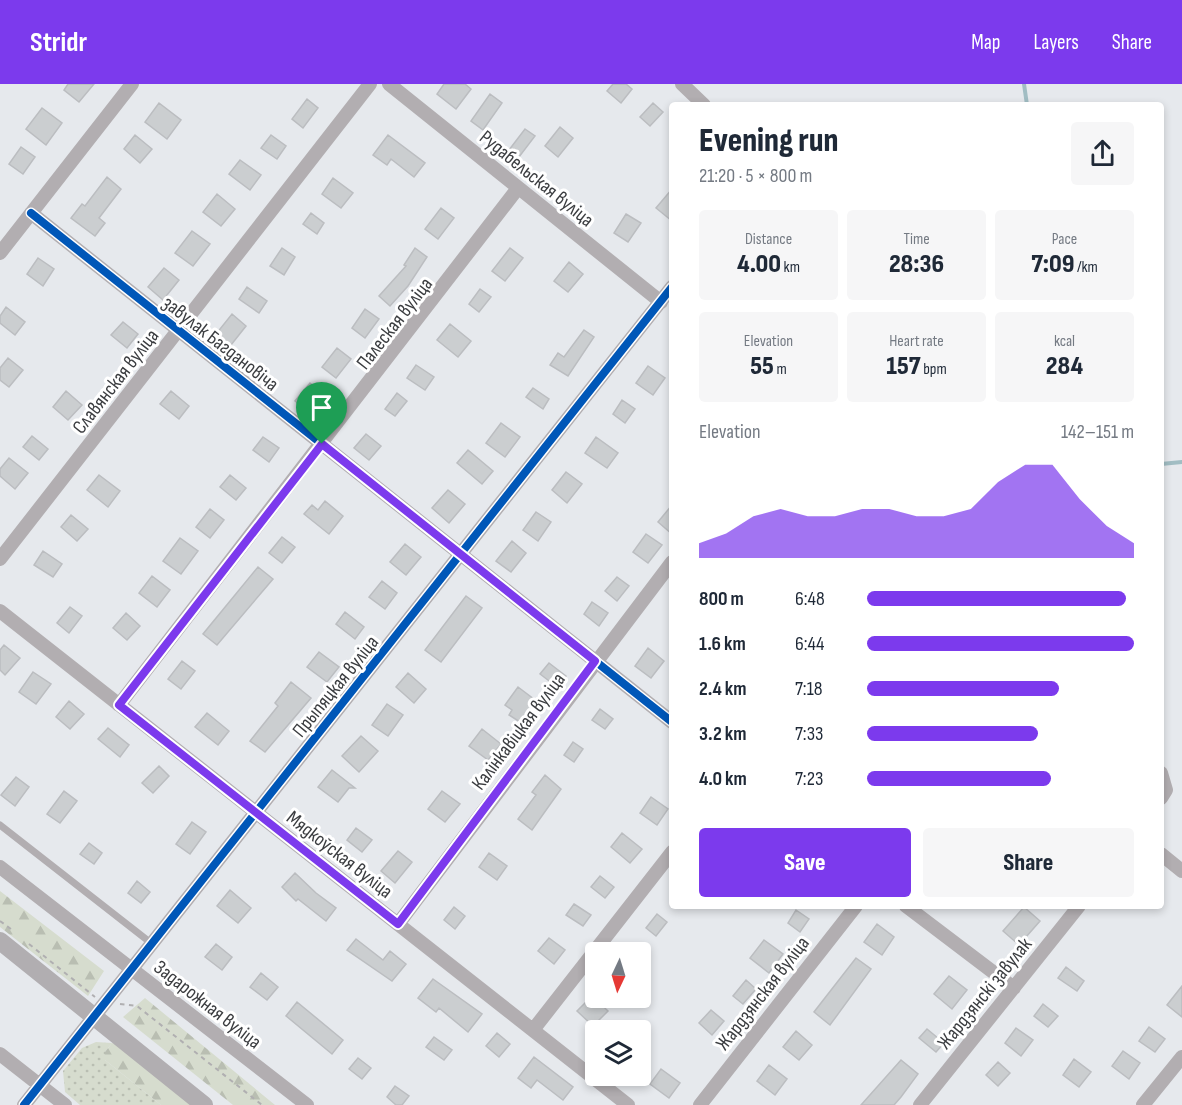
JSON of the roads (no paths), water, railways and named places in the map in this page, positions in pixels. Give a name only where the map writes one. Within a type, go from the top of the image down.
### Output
[{"type":"main road","points":[[0,941],[98,1009],[204,1105]]},
{"type":"street","points":[[0,253],[132,84]]},
{"type":"street","name":"Славянская вуліца","points":[[0,559],[370,84]]},
{"type":"street","name":"Рудабельская вуліца","points":[[389,84],[661,302]]},
{"type":"street","points":[[682,84],[701,102]]},
{"type":"street","name":"Палеская вуліца","points":[[119,705],[518,188]]},
{"type":"street","name":"завулак Багдановіча","points":[[31,213],[669,720]]},
{"type":"street","name":"Прыпяцкая вуліца","points":[[24,1105],[669,291]]},
{"type":"street","name":"Калінкавіцкая вуліца","points":[[398,924],[669,566]]},
{"type":"street","name":"Мядкоўская вуліца","points":[[0,611],[628,1105]]},
{"type":"street","points":[[533,1030],[669,856]]},
{"type":"street","points":[[1164,856],[1182,871]]},
{"type":"street","name":"Задарожная вуліца","points":[[0,867],[307,1105]]},
{"type":"street","name":"Жардзянская вуліца","points":[[700,1105],[854,909]]},
{"type":"street","points":[[910,909],[1014,988]]},
{"type":"street","name":"Жардзянскі завулак","points":[[920,1105],[1077,909]]},
{"type":"street","points":[[0,1054],[65,1105]]},
{"type":"street","points":[[1143,1105],[1182,1057]]},
{"type":"lane","points":[[0,825],[151,943]]},
{"type":"waterway","points":[[1024,84],[1027,102]]},
{"type":"waterway","points":[[1164,464],[1182,462]]}]
